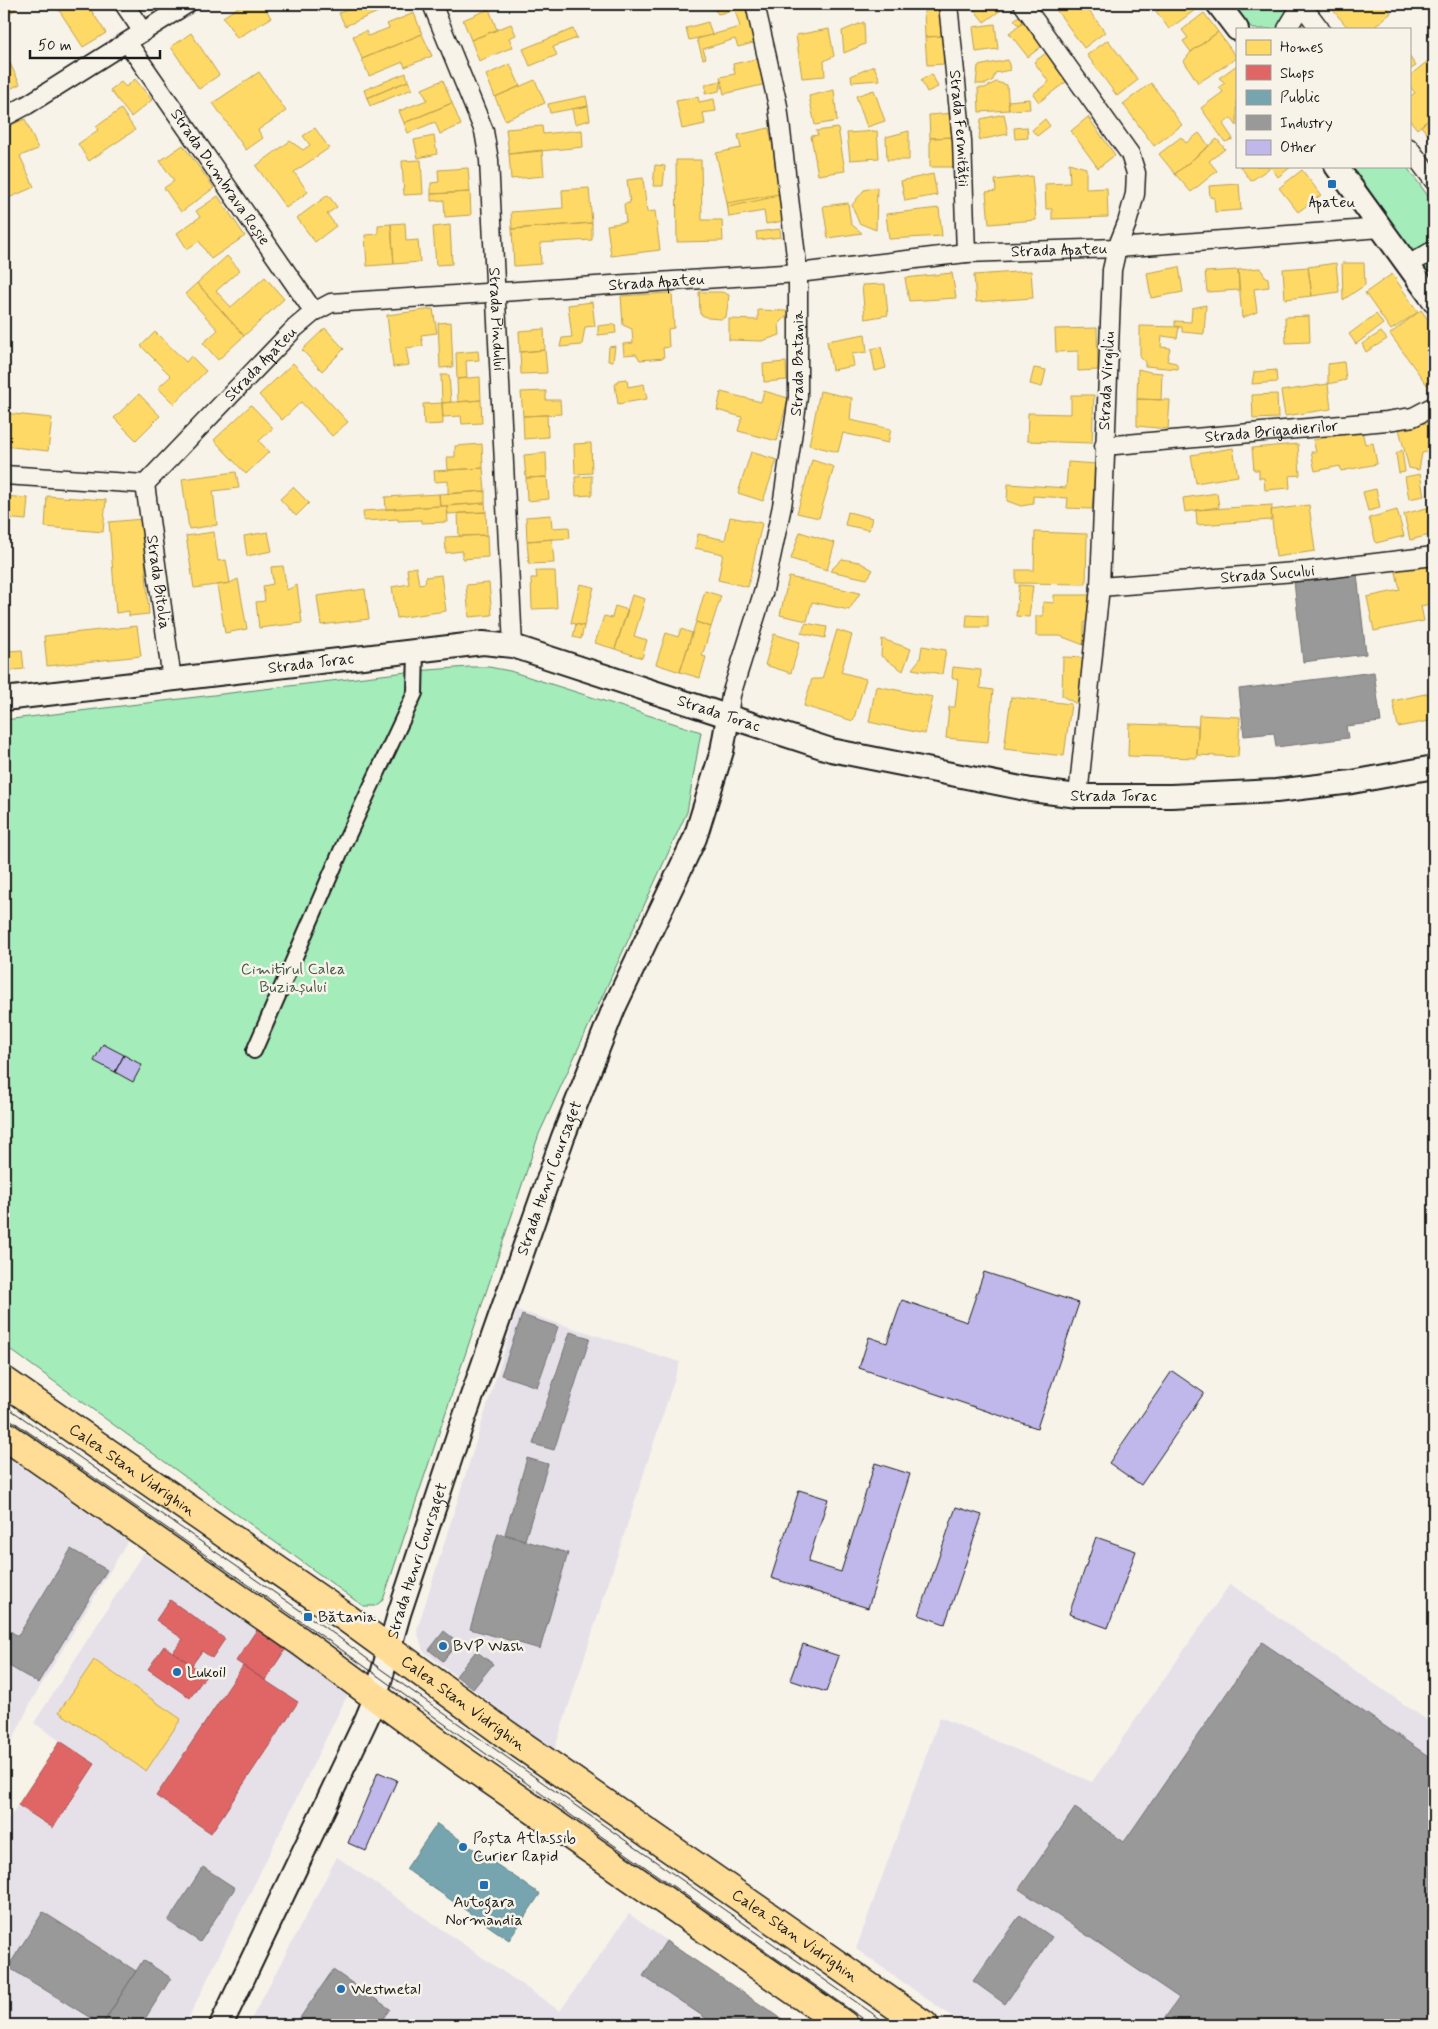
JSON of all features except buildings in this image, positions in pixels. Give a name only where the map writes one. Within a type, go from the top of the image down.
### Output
[{"type":"main road","name":"Calea Stan Vidrighin","points":[[4,1381],[340,1613],[507,1735],[924,2025]]},
{"type":"main road","points":[[4,1435],[301,1642],[459,1758],[844,2025]]},
{"type":"street","points":[[124,4],[143,32]]},
{"type":"street","points":[[4,117],[28,105],[187,4]]},
{"type":"street","name":"Strada Pindului","points":[[432,4],[484,131],[489,160],[513,646]]},
{"type":"street","name":"Strada Batania","points":[[728,717],[732,695],[764,590],[782,506],[798,397],[798,273],[778,106],[755,4]]},
{"type":"street","name":"Strada Fermității","points":[[948,4],[962,141],[966,253]]},
{"type":"street","name":"Strada Virgiliu","points":[[1023,4],[1130,154],[1136,173],[1135,194],[1127,223],[1117,248],[1112,270],[1100,587],[1078,796]]},
{"type":"street","points":[[1218,4],[1236,28]]},
{"type":"street","points":[[1288,28],[1302,4],[1319,28]]},
{"type":"street","name":"Strada Dumbrava Roșie","points":[[127,42],[314,312]]},
{"type":"street","points":[[1410,149],[1434,181]]},
{"type":"street","points":[[1337,168],[1434,301]]},
{"type":"street","name":"Strada Apateu","points":[[145,484],[295,328],[314,312],[331,303],[798,273],[966,253],[1117,248],[1381,228]]},
{"type":"street","points":[[1408,265],[1434,250]]},
{"type":"street","name":"Strada Brigadierilor","points":[[1104,446],[1387,421],[1413,417],[1434,406]]},
{"type":"street","points":[[4,476],[145,484]]},
{"type":"street","name":"Strada Bitolia","points":[[145,484],[172,680]]},
{"type":"street","name":"Strada Sucului","points":[[1100,587],[1308,571],[1434,556]]},
{"type":"street","name":"Strada Torac","points":[[4,699],[483,643],[513,646],[831,750],[957,777],[1031,790],[1078,796],[1171,796],[1276,791],[1352,782],[1434,768]]},
{"type":"street","points":[[254,1051],[344,844],[415,693],[416,650]]},
{"type":"street","name":"Strada Henri Coursaget","points":[[222,2025],[376,1696],[388,1648],[460,1430],[563,1137],[614,1008],[696,838],[722,750],[728,717]]},
{"type":"shaded area","points":[[517,1310],[680,1362],[554,1751],[423,1651],[417,1630]]},
{"type":"shaded area","points":[[4,1455],[128,1541],[31,1702],[4,1758]]},
{"type":"shaded area","points":[[143,1553],[257,1626],[350,1690],[185,2025],[4,2025],[4,1826],[60,1741],[34,1723]]},
{"type":"shaded area","points":[[1230,1584],[1434,1725],[1434,2025],[964,2025],[856,1949],[940,1717],[1092,1782]]},
{"type":"shaded area","points":[[337,1857],[560,2011],[629,1914],[786,2025],[248,2025]]},
{"type":"green space","points":[[1234,4],[1286,4],[1304,28],[1251,28]]},
{"type":"green space","points":[[1353,168],[1407,168],[1434,204],[1434,281]]},
{"type":"green space","name":"Cimitirul Calea Buziașului","points":[[489,667],[510,671],[701,732],[687,812],[539,1134],[383,1600],[375,1606],[363,1606],[4,1345],[4,720],[415,671]]},
{"type":"tram line","points":[[4,1405],[337,1636],[382,1670],[889,2025]]},
{"type":"tram line","points":[[4,1415],[332,1643],[575,1818],[872,2025]]},
{"type":"place","name":"Apateu","points":[[1332,184]]},
{"type":"place","name":"Bătania","points":[[308,1617]]},
{"type":"place","name":"BVP Wash","points":[[443,1646]]},
{"type":"place","name":"Lukoil","points":[[177,1672]]},
{"type":"place","name":"Poșta Atlassib Curier Rapid","points":[[463,1847]]},
{"type":"place","name":"Autogara Normandia","points":[[484,1885]]},
{"type":"place","name":"Westmetal","points":[[341,1989]]}]
